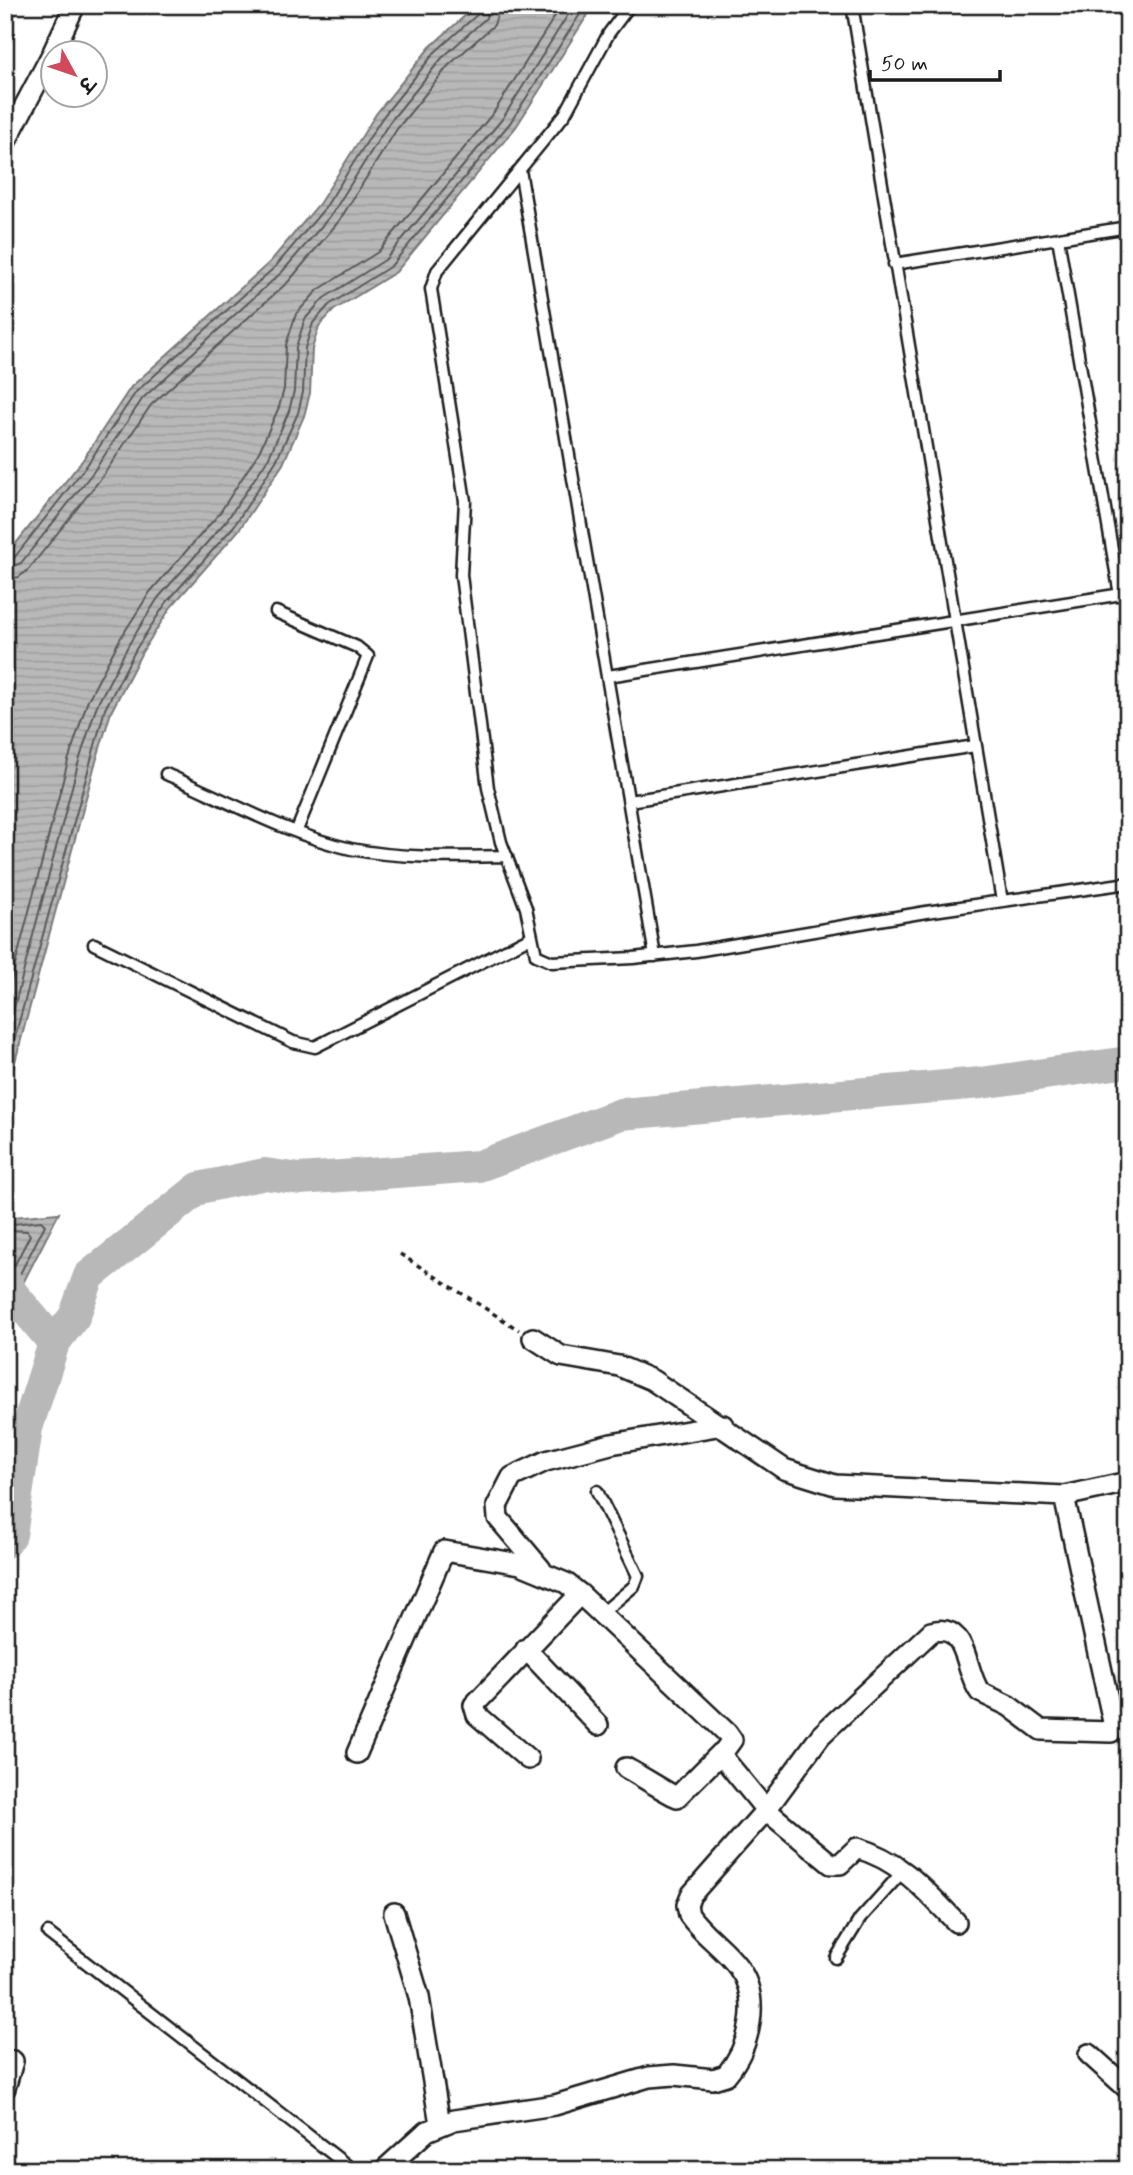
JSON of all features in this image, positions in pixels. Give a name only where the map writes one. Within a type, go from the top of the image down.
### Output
[{"type":"street","points":[[60,38],[75,5]]},
{"type":"street","points":[[5,143],[38,81]]},
{"type":"street","points":[[533,1338],[561,1356],[619,1366],[652,1380],[723,1425],[783,1469],[835,1485],[1064,1496],[1128,1482]]},
{"type":"street","points":[[544,1572],[498,1518],[497,1507],[512,1477],[546,1461],[611,1444],[723,1425]]},
{"type":"street","points":[[384,2170],[417,2138],[440,2124],[555,2105],[649,2077],[674,2075],[713,2079],[726,2075],[747,2036],[751,2019],[750,1997],[745,1978],[736,1965],[689,1916],[687,1905],[691,1895],[766,1810],[821,1735],[924,1637],[941,1629],[959,1639],[980,1692],[1009,1706],[1034,1726],[1049,1731],[1111,1732],[1113,1722],[1064,1496]]},
{"type":"street","points":[[357,1753],[444,1550],[520,1564],[544,1572],[580,1594],[730,1736],[730,1745],[677,1797],[668,1795],[655,1783],[626,1768]]},
{"type":"street","points":[[528,1759],[474,1710],[479,1699],[580,1594]]},
{"type":"street","points":[[526,1650],[598,1725]]},
{"type":"street","points":[[721,1753],[766,1810],[831,1864],[840,1864],[857,1848],[904,1870],[956,1922]]},
{"type":"street","points":[[394,1913],[419,1997],[440,2124]]},
{"type":"street","points":[[1089,2054],[1128,2089]]},
{"type":"street","points":[[5,2088],[13,2061]]},
{"type":"lane","points":[[630,5],[610,33],[565,114],[437,271],[431,289],[465,501],[461,575],[488,788],[507,856],[526,908],[536,955],[545,961],[655,956],[1128,883]]},
{"type":"lane","points":[[852,5],[953,622],[1002,901]]},
{"type":"lane","points":[[520,170],[655,956]]},
{"type":"lane","points":[[894,264],[1128,227]]},
{"type":"lane","points":[[608,677],[1124,594],[1058,238]]},
{"type":"lane","points":[[276,611],[357,647],[368,656],[297,830]]},
{"type":"lane","points":[[629,801],[975,746]]},
{"type":"lane","points":[[166,774],[297,830],[350,849],[394,855],[507,856]]},
{"type":"lane","points":[[94,944],[293,1042],[314,1047],[531,937]]},
{"type":"lane","points":[[597,1491],[638,1576],[634,1586],[602,1613]]},
{"type":"lane","points":[[836,1958],[860,1919],[904,1870]]},
{"type":"lane","points":[[48,1933],[353,2170]]},
{"type":"path","points":[[400,1254],[533,1338]]},
{"type":"water","points":[[477,5],[594,5],[516,127],[396,272],[334,310],[319,326],[312,349],[310,393],[304,416],[283,464],[239,530],[171,607],[142,652],[111,712],[5,1099],[5,557],[82,461],[131,387],[270,262],[319,204],[376,114],[430,47]]},
{"type":"water","points":[[5,1210],[13,1217],[59,1213],[5,1318]]},
{"type":"waterway","points":[[5,1542],[11,1535],[27,1428],[54,1343],[74,1317],[89,1276],[199,1188],[265,1174],[300,1179],[479,1166],[621,1114],[981,1083],[1128,1062]]},
{"type":"waterway","points":[[5,1279],[12,1293],[54,1343]]}]
